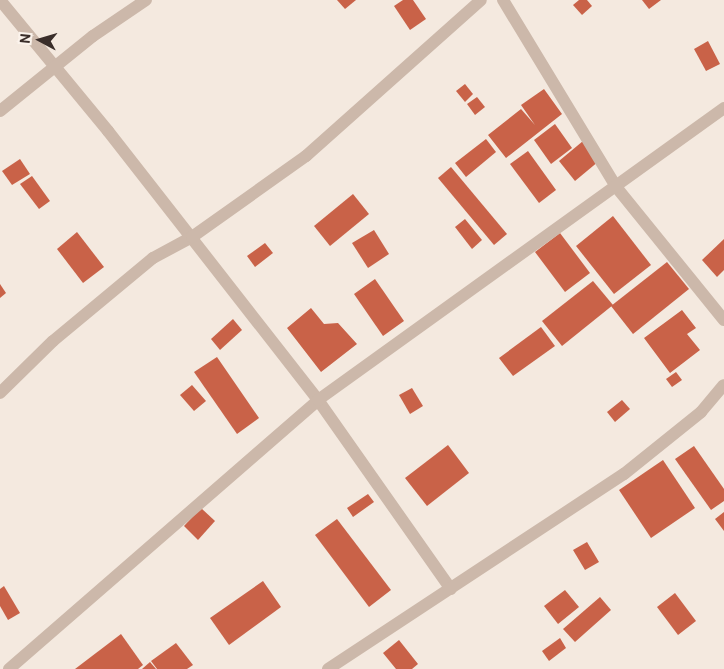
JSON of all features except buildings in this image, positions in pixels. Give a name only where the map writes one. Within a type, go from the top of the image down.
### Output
[{"type":"street","points":[[0,0],[192,237],[318,400],[451,589]]},
{"type":"street","points":[[0,111],[55,67],[146,0]]},
{"type":"street","points":[[0,393],[114,288],[153,258],[192,237],[306,156],[481,0]]},
{"type":"street","points":[[503,0],[617,188],[724,320]]},
{"type":"street","points":[[9,669],[318,400],[379,353],[617,188],[724,108]]},
{"type":"street","points":[[328,669],[624,474],[701,412],[724,385]]}]
